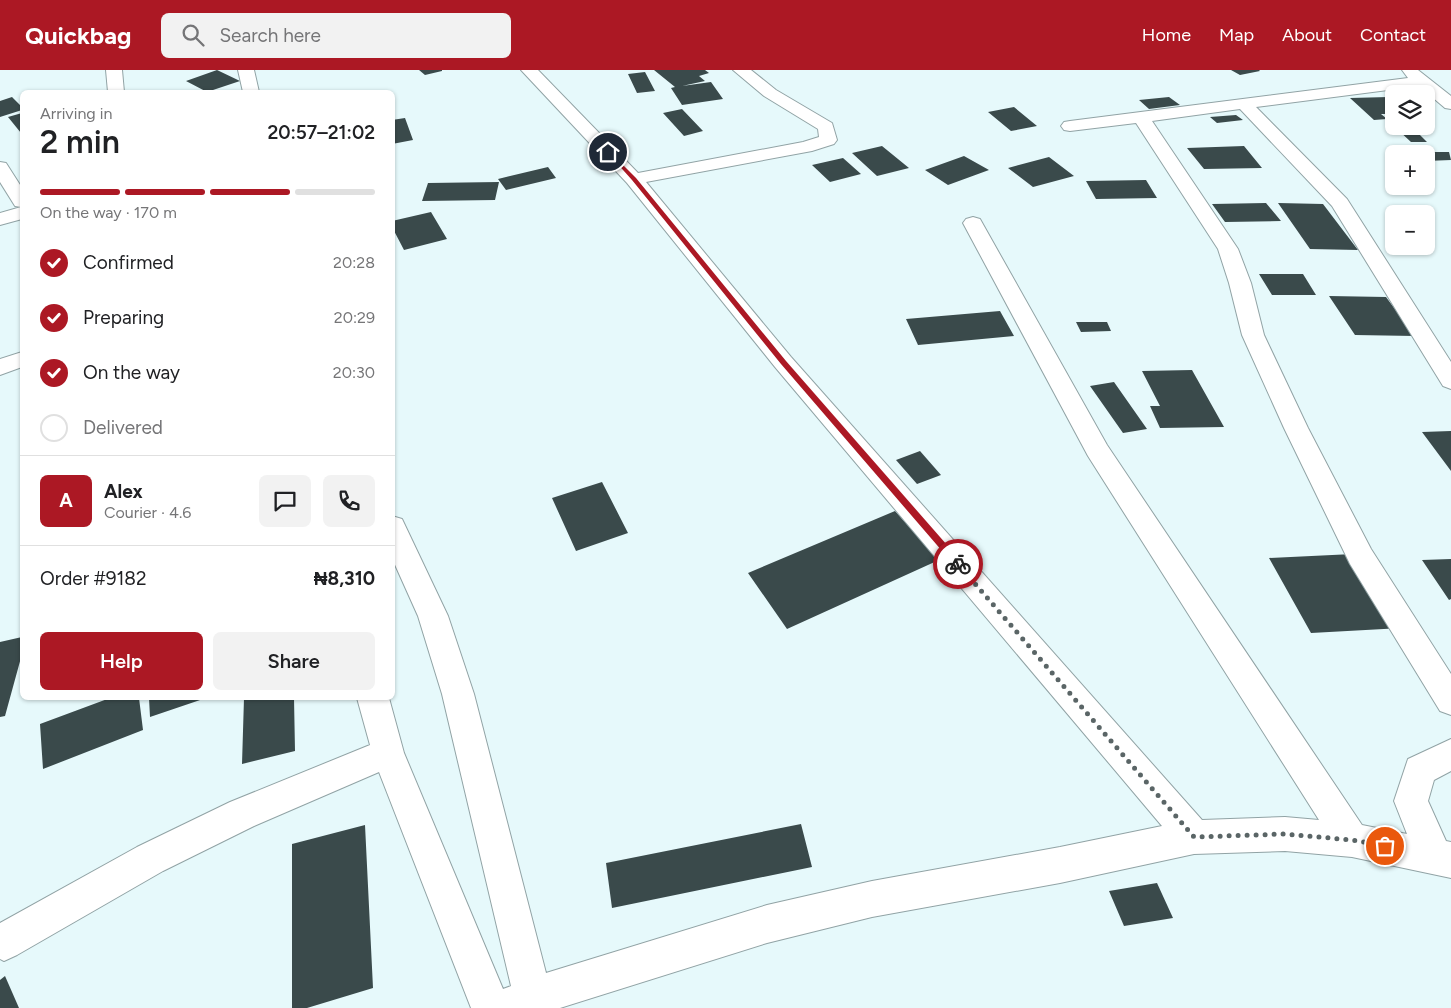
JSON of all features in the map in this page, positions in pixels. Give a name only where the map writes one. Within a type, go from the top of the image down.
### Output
[{"type":"street","points":[[114,70],[116,90]]},
{"type":"street","points":[[246,70],[251,90]]},
{"type":"street","points":[[529,70],[634,179],[784,362],[1194,837]]},
{"type":"street","points":[[634,179],[806,147],[828,140],[826,127],[770,92],[741,70]]},
{"type":"street","points":[[1408,70],[1451,104]]},
{"type":"street","points":[[1070,126],[1423,81]]},
{"type":"street","points":[[1244,104],[1340,203],[1451,382]]},
{"type":"street","points":[[1141,117],[1228,249],[1240,283],[1254,334],[1296,428],[1360,556],[1451,701]]},
{"type":"street","points":[[0,167],[20,199]]},
{"type":"street","points":[[0,219],[20,214]]},
{"type":"street","points":[[974,223],[1097,450],[1352,840]]},
{"type":"street","points":[[0,368],[20,361]]},
{"type":"street","points":[[395,533],[433,616],[458,694],[516,923],[524,1004],[767,924],[872,898],[1060,865],[1194,837],[1285,834],[1352,840],[1443,858]]},
{"type":"street","points":[[374,700],[388,753],[491,1008]]},
{"type":"street","points":[[4,942],[175,847],[242,814],[388,753]]},
{"type":"street","points":[[1443,858],[1411,801],[1420,770],[1451,754]]},
{"type":"building","points":[[217,70],[240,81],[213,90],[203,90],[186,81]]},
{"type":"building","points":[[419,70],[442,70],[442,71],[425,75]]},
{"type":"building","points":[[654,70],[705,70],[709,73],[699,76],[705,81],[682,86],[711,82],[723,99],[682,105],[671,88],[675,87]]},
{"type":"building","points":[[1231,70],[1259,70],[1260,71],[1240,75]]},
{"type":"building","points":[[645,72],[655,91],[637,93],[628,74]]},
{"type":"building","points":[[12,97],[20,105],[20,111],[0,117],[0,101]]},
{"type":"building","points":[[1169,97],[1180,105],[1149,109],[1139,100]]},
{"type":"building","points":[[1385,97],[1385,114],[1381,114],[1385,119],[1374,120],[1350,98]]},
{"type":"building","points":[[1014,107],[1037,126],[1011,131],[988,112]]},
{"type":"building","points":[[682,109],[703,131],[684,136],[663,113]]},
{"type":"building","points":[[20,114],[20,132],[8,117]]},
{"type":"building","points":[[1236,115],[1243,120],[1217,123],[1210,117]]},
{"type":"building","points":[[405,118],[413,140],[395,143],[395,120]]},
{"type":"building","points":[[1403,135],[1420,135],[1427,142],[1411,142]]},
{"type":"building","points":[[882,146],[909,168],[877,176],[852,153]]},
{"type":"building","points":[[1244,146],[1262,168],[1204,169],[1187,148]]},
{"type":"building","points":[[1435,152],[1449,152],[1451,160],[1435,161]]},
{"type":"building","points":[[964,156],[989,170],[948,185],[925,170]]},
{"type":"building","points":[[1049,157],[1074,176],[1033,187],[1008,168]]},
{"type":"building","points":[[843,158],[861,174],[830,182],[812,165]]},
{"type":"building","points":[[548,167],[556,178],[506,190],[498,179]]},
{"type":"building","points":[[1146,180],[1157,198],[1096,199],[1086,181]]},
{"type":"building","points":[[499,182],[495,200],[422,201],[428,183]]},
{"type":"building","points":[[1266,203],[1281,221],[1225,222],[1212,204]]},
{"type":"building","points":[[1278,203],[1323,204],[1358,250],[1310,249]]},
{"type":"building","points":[[431,212],[447,239],[404,250],[395,233],[395,220]]},
{"type":"building","points":[[1259,274],[1303,274],[1316,295],[1272,295]]},
{"type":"building","points":[[1329,296],[1386,297],[1415,336],[1355,335]]},
{"type":"building","points":[[1000,311],[1014,336],[918,345],[906,319]]},
{"type":"building","points":[[1076,322],[1107,322],[1111,331],[1081,332]]},
{"type":"building","points":[[1192,370],[1224,427],[1160,428],[1150,406],[1160,406],[1142,371]]},
{"type":"building","points":[[1114,382],[1147,429],[1123,433],[1090,386]]},
{"type":"building","points":[[1451,431],[1451,471],[1422,432]]},
{"type":"building","points":[[920,451],[941,475],[917,484],[896,460]]},
{"type":"building","points":[[602,482],[628,533],[576,551],[552,498]]},
{"type":"building","points":[[895,511],[939,560],[787,629],[748,573]]},
{"type":"building","points":[[1353,554],[1402,628],[1311,633],[1269,558]]},
{"type":"building","points":[[1451,559],[1451,599],[1449,600],[1422,560]]},
{"type":"building","points":[[20,637],[20,661],[5,716],[0,717],[0,642]]},
{"type":"building","points":[[105,700],[139,700],[143,730],[43,769],[40,724]]},
{"type":"building","points":[[149,700],[200,700],[150,717]]},
{"type":"building","points":[[244,700],[294,700],[295,751],[242,764]]},
{"type":"building","points":[[801,824],[812,867],[612,908],[606,863]]},
{"type":"building","points":[[365,825],[373,988],[307,1008],[292,1008],[292,844]]},
{"type":"building","points":[[1157,883],[1173,918],[1124,926],[1109,891]]},
{"type":"building","points":[[5,976],[19,1008],[0,1008],[0,980]]},
{"type":"way so far","points":[[958,564],[1194,837],[1285,834],[1352,840],[1385,846]]},
{"type":"route","points":[[608,152],[634,179],[784,362],[958,564]]}]
